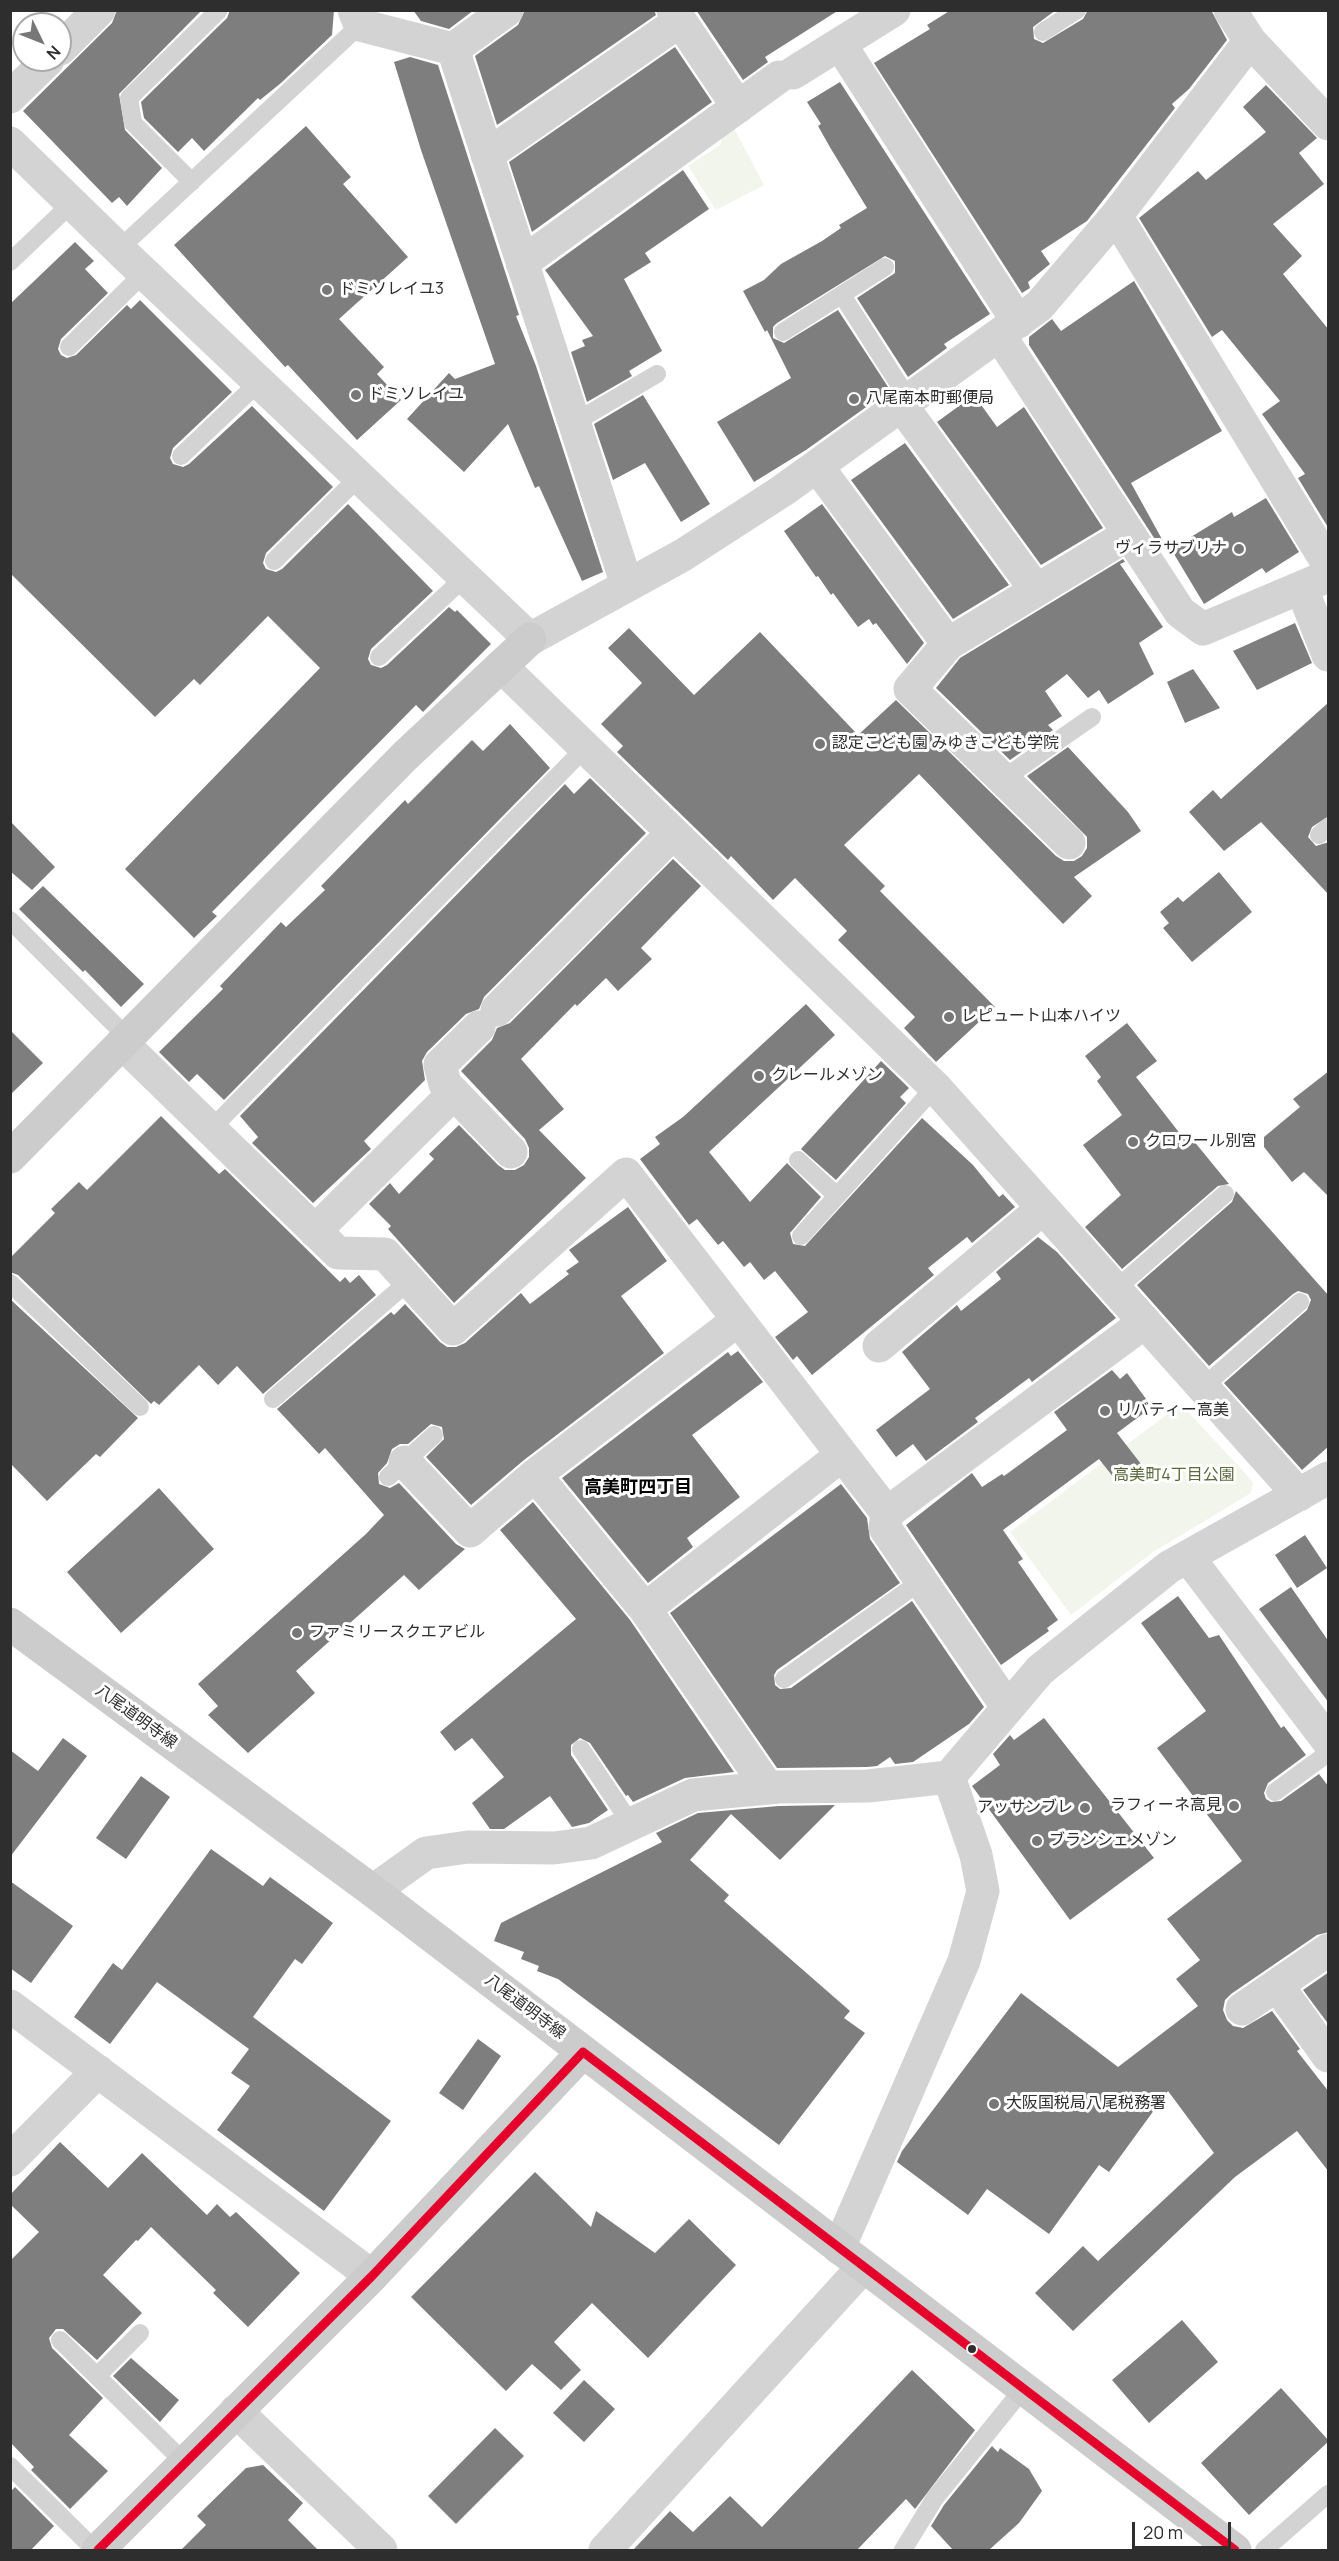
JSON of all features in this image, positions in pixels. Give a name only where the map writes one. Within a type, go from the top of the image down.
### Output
[{"type":"main road","points":[[10,1157],[405,756],[530,639]]},
{"type":"main road","name":"八尾道明寺線","points":[[10,1624],[373,1892],[1235,2550]]},
{"type":"main road","points":[[96,2550],[372,2276],[583,2052]]},
{"type":"street","points":[[72,37],[99,10]]},
{"type":"street","points":[[453,49],[507,10]]},
{"type":"street","points":[[522,263],[738,107],[786,75],[894,10]]},
{"type":"street","points":[[1230,10],[1250,41],[1327,120]]},
{"type":"street","points":[[487,155],[676,16],[738,107]]},
{"type":"street","points":[[357,18],[453,49]]},
{"type":"street","points":[[10,143],[530,639],[683,555],[818,466],[1040,306],[1116,216],[1250,41]]},
{"type":"street","points":[[840,44],[1129,534],[1180,612],[1203,629],[1315,583],[1329,656]]},
{"type":"street","points":[[453,49],[627,585]]},
{"type":"street","points":[[10,97],[36,72]]},
{"type":"street","points":[[1116,216],[1329,564]]},
{"type":"street","points":[[905,403],[1036,590]]},
{"type":"street","points":[[818,466],[948,644]]},
{"type":"street","points":[[1069,843],[910,689],[948,644],[1129,534]]},
{"type":"street","points":[[501,666],[935,1087],[1299,1495]]},
{"type":"street","points":[[511,1152],[445,1084],[440,1065],[673,833]]},
{"type":"street","points":[[125,1040],[211,1129],[338,1253],[385,1254],[453,1329],[626,1174],[887,1513],[885,1528],[1008,1708]]},
{"type":"street","points":[[315,1231],[454,1093]]},
{"type":"street","points":[[879,1346],[1043,1208]]},
{"type":"street","points":[[396,1470],[470,1531],[535,1475],[738,1320]]},
{"type":"street","points":[[887,1513],[1145,1322]]},
{"type":"street","points":[[645,1609],[842,1455]]},
{"type":"street","points":[[535,1475],[645,1609],[768,1788]]},
{"type":"street","points":[[373,1892],[426,1853],[468,1847],[554,1848],[591,1843],[693,1795],[768,1788],[868,1786],[949,1777],[1040,1670],[1169,1567],[1329,1478]]},
{"type":"street","points":[[1188,1557],[1329,1741]]},
{"type":"street","points":[[605,2550],[851,2257],[964,1961],[983,1891],[976,1855],[949,1777]]},
{"type":"street","points":[[1242,2009],[1329,1950]]},
{"type":"street","points":[[1277,1985],[1329,2056]]},
{"type":"street","points":[[10,2006],[372,2276]]},
{"type":"street","points":[[10,2160],[98,2071]]},
{"type":"street","points":[[236,2411],[381,2550]]},
{"type":"lane","points":[[192,182],[133,123],[129,98],[219,10]]},
{"type":"lane","points":[[1043,32],[1077,10]]},
{"type":"lane","points":[[120,249],[192,182],[357,18]]},
{"type":"lane","points":[[10,262],[72,203]]},
{"type":"lane","points":[[783,332],[885,267]]},
{"type":"lane","points":[[69,347],[144,273]]},
{"type":"lane","points":[[842,295],[905,403]]},
{"type":"lane","points":[[575,422],[657,374]]},
{"type":"lane","points":[[181,456],[259,381]]},
{"type":"lane","points":[[274,561],[359,477]]},
{"type":"lane","points":[[379,657],[465,577]]},
{"type":"lane","points":[[1003,779],[1092,717]]},
{"type":"lane","points":[[211,1129],[585,748]]},
{"type":"lane","points":[[10,920],[125,1040]]},
{"type":"lane","points":[[801,1236],[935,1087]]},
{"type":"lane","points":[[798,1160],[837,1196]]},
{"type":"lane","points":[[1116,1289],[1225,1194]]},
{"type":"lane","points":[[273,1399],[409,1281]]},
{"type":"lane","points":[[10,1283],[140,1407]]},
{"type":"lane","points":[[1203,1387],[1300,1302]]},
{"type":"lane","points":[[396,1470],[434,1435]]},
{"type":"lane","points":[[784,1679],[921,1581]]},
{"type":"lane","points":[[581,1749],[631,1824]]},
{"type":"lane","points":[[1275,1792],[1329,1753]]},
{"type":"lane","points":[[97,2376],[140,2333]]},
{"type":"lane","points":[[60,2340],[184,2463]]},
{"type":"lane","points":[[903,2550],[935,2498],[1023,2389]]},
{"type":"lane","points":[[10,2466],[96,2550]]},
{"type":"lane","points":[[1264,2550],[1329,2494]]},
{"type":"green space","points":[[732,124],[764,185],[716,210],[688,166],[720,145],[726,128]]},
{"type":"green space","name":"高美町4丁目公園","points":[[1181,1404],[1253,1482],[1251,1493],[1153,1552],[1071,1615],[1010,1532]]},
{"type":"building","points":[[117,10],[202,10],[119,94],[125,130],[162,168],[127,206],[119,197],[112,203],[23,111],[62,72],[72,72],[72,63],[112,23]]},
{"type":"building","points":[[230,10],[334,10],[332,35],[281,83],[260,100],[258,98],[204,151],[192,138],[178,152],[144,118],[141,102],[227,18]]},
{"type":"building","points":[[413,10],[474,10],[449,29],[421,21]]},
{"type":"building","points":[[525,10],[654,10],[656,15],[497,125],[475,56],[518,25]]},
{"type":"building","points":[[696,10],[839,10],[765,57],[768,62],[743,80]]},
{"type":"building","points":[[951,10],[1056,10],[1033,27],[1034,39],[1043,43],[1083,19],[1088,10],[1211,10],[1227,40],[1189,89],[1172,104],[1175,108],[1087,221],[1041,251],[1050,264],[1028,282],[1030,288],[1022,293],[874,63],[930,29],[927,25]]},
{"type":"building","points":[[675,47],[712,102],[532,232],[509,162]]},
{"type":"building","points":[[410,57],[438,65],[519,315],[516,316],[536,366],[603,572],[582,581],[539,486],[535,488],[508,424],[464,472],[407,419],[449,373],[455,379],[495,364],[421,150],[394,62]]},
{"type":"building","points":[[840,82],[990,314],[944,344],[947,348],[908,377],[857,298],[895,273],[895,261],[885,256],[777,323],[773,327],[773,338],[784,343],[838,310],[890,390],[806,450],[754,482],[717,422],[791,378],[767,330],[765,332],[743,291],[764,280],[781,264],[822,241],[841,228],[839,225],[867,208],[831,149],[818,126],[821,124],[807,102]]},
{"type":"building","points":[[1266,85],[1317,138],[1299,153],[1324,184],[1273,224],[1302,256],[1283,274],[1329,330],[1329,529],[1298,478],[1305,474],[1262,414],[1280,401],[1222,330],[1212,337],[1139,218],[1198,171],[1206,180],[1266,132],[1243,107]]},
{"type":"building","points":[[306,126],[351,177],[343,184],[408,257],[339,319],[384,367],[377,374],[401,400],[357,440],[288,365],[285,367],[174,245]]},
{"type":"building","points":[[683,170],[709,209],[645,253],[651,262],[624,279],[662,351],[629,371],[632,376],[587,402],[571,352],[585,346],[582,340],[593,336],[545,270]]},
{"type":"building","points":[[75,242],[94,261],[85,269],[108,293],[61,339],[58,349],[61,355],[67,358],[76,355],[127,305],[131,309],[140,300],[232,392],[173,448],[170,458],[173,464],[183,467],[189,464],[252,406],[333,487],[266,553],[263,563],[266,569],[276,572],[282,569],[348,504],[433,591],[371,649],[368,659],[371,665],[381,668],[387,665],[449,607],[455,612],[457,610],[491,644],[423,712],[416,705],[212,912],[217,916],[194,938],[125,869],[320,668],[268,616],[200,685],[194,679],[155,717],[10,573],[10,304]]},
{"type":"building","points":[[1134,281],[1222,431],[1131,483],[1163,541],[1158,544],[1029,345],[1029,337],[1052,319],[1061,331]]},
{"type":"building","points":[[643,395],[710,504],[681,522],[645,463],[613,480],[594,424]]},
{"type":"building","points":[[974,395],[997,427],[1024,407],[1103,528],[1041,565],[937,422]]},
{"type":"building","points":[[905,443],[1009,585],[953,619],[851,480]]},
{"type":"building","name":"ヴィラサブリナ","points":[[1266,498],[1299,552],[1266,573],[1262,568],[1204,604],[1171,549],[1232,512],[1234,517]]},
{"type":"building","points":[[822,504],[924,643],[907,664],[876,623],[873,625],[869,619],[858,627],[833,593],[831,595],[818,576],[816,577],[784,531]]},
{"type":"building","points":[[1123,559],[1125,562],[1120,564],[1163,627],[1139,643],[1154,674],[1108,704],[1099,690],[1088,698],[1067,674],[1045,691],[1062,716],[1048,725],[1053,730],[1010,760],[936,688],[960,658]]},
{"type":"building","points":[[1295,623],[1312,663],[1257,690],[1233,651]]},
{"type":"building","points":[[629,628],[694,695],[760,632],[858,735],[896,700],[1056,856],[1064,861],[1074,861],[1082,856],[1087,848],[1087,837],[1027,776],[1068,747],[1128,812],[1141,831],[1074,877],[1092,896],[1063,924],[919,774],[844,845],[885,886],[880,891],[995,1007],[936,1062],[904,1028],[915,1017],[838,940],[847,931],[795,878],[773,900],[731,856],[728,860],[617,752],[623,746],[601,724],[642,683],[608,648]]},
{"type":"building","points":[[1193,669],[1220,708],[1185,723],[1167,682]]},
{"type":"building","points":[[1329,702],[1329,816],[1312,827],[1308,837],[1316,846],[1329,842],[1329,895],[1261,822],[1224,851],[1189,812],[1213,790],[1221,799]]},
{"type":"building","points":[[510,724],[550,768],[224,1100],[197,1074],[189,1082],[159,1052],[223,989],[220,986],[281,922],[286,927],[325,890],[321,886],[405,800],[408,804],[472,740],[483,751]]},
{"type":"building","points":[[590,778],[646,833],[484,997],[479,1009],[466,1014],[427,1052],[422,1061],[425,1080],[364,1141],[371,1149],[313,1203],[252,1143],[258,1137],[240,1116],[565,784],[574,794]]},
{"type":"building","points":[[10,821],[55,867],[32,890],[10,871]]},
{"type":"building","points":[[673,859],[701,886],[641,948],[652,959],[618,991],[606,978],[577,1006],[575,1004],[521,1059],[564,1109],[539,1130],[586,1178],[454,1303],[388,1229],[391,1226],[369,1204],[390,1183],[399,1194],[434,1159],[429,1154],[459,1125],[505,1170],[515,1170],[524,1165],[529,1157],[529,1148],[525,1139],[461,1071],[492,1040],[497,1028],[510,1023]]},
{"type":"building","points":[[1219,872],[1252,912],[1192,962],[1163,928],[1169,923],[1160,912],[1178,897],[1183,902]]},
{"type":"building","points":[[43,886],[144,984],[121,1007],[19,909]]},
{"type":"building","points":[[806,1004],[835,1035],[709,1152],[750,1202],[787,1163],[821,1197],[790,1233],[793,1244],[805,1246],[922,1118],[973,1165],[999,1197],[1003,1194],[1015,1207],[972,1243],[967,1237],[928,1268],[934,1275],[812,1375],[797,1356],[793,1360],[775,1337],[808,1312],[775,1271],[764,1280],[750,1262],[744,1267],[723,1241],[718,1245],[697,1219],[689,1225],[640,1159],[660,1144],[655,1137],[683,1117]]},
{"type":"building","points":[[1127,1023],[1157,1061],[1136,1077],[1188,1144],[1193,1140],[1229,1184],[1218,1186],[1122,1269],[1085,1227],[1121,1195],[1083,1145],[1122,1115],[1097,1081],[1101,1077],[1085,1056]]},
{"type":"building","points":[[10,1030],[43,1063],[10,1095]]},
{"type":"building","points":[[881,1061],[909,1088],[900,1097],[906,1103],[836,1180],[801,1149]]},
{"type":"building","points":[[1329,1071],[1329,1197],[1304,1172],[1292,1182],[1264,1147],[1264,1137],[1300,1107],[1293,1099]]},
{"type":"building","points":[[161,1116],[219,1174],[225,1169],[340,1282],[345,1277],[350,1283],[359,1275],[376,1295],[263,1394],[237,1366],[218,1385],[199,1365],[159,1405],[154,1401],[151,1404],[18,1275],[10,1272],[10,1258],[55,1213],[51,1209],[79,1182],[87,1190]]},
{"type":"building","points":[[1236,1191],[1329,1296],[1329,1446],[1302,1470],[1224,1383],[1307,1310],[1311,1300],[1308,1294],[1298,1291],[1293,1294],[1209,1366],[1137,1285],[1232,1202]]},
{"type":"building","points":[[628,1207],[667,1261],[621,1296],[664,1353],[524,1460],[471,1505],[426,1457],[444,1439],[442,1427],[431,1424],[408,1444],[400,1444],[392,1449],[387,1463],[378,1473],[379,1484],[390,1488],[399,1483],[456,1544],[465,1549],[419,1590],[404,1575],[296,1671],[315,1693],[248,1753],[208,1715],[218,1706],[198,1684],[366,1534],[384,1515],[325,1448],[319,1454],[277,1409],[391,1312],[394,1315],[405,1304],[447,1347],[456,1347],[465,1343],[521,1293],[530,1304],[569,1274],[566,1271],[579,1262],[569,1250]]},
{"type":"building","points":[[1038,1237],[1057,1252],[1116,1318],[1032,1382],[1029,1378],[975,1418],[978,1422],[926,1461],[913,1444],[896,1457],[876,1430],[930,1389],[902,1352],[957,1305],[961,1311],[1001,1279],[996,1272]]},
{"type":"building","points":[[10,1299],[138,1418],[100,1457],[96,1454],[47,1501],[10,1463]]},
{"type":"building","points":[[738,1351],[763,1382],[692,1435],[740,1497],[687,1538],[693,1547],[648,1583],[562,1478],[728,1352],[731,1356]]},
{"type":"building","points":[[1112,1370],[1120,1379],[1127,1373],[1152,1407],[1117,1433],[1141,1464],[1118,1483],[1099,1459],[1003,1530],[1023,1559],[1018,1562],[1058,1620],[1047,1628],[1049,1631],[1001,1665],[906,1525],[972,1473],[982,1487],[1002,1474],[1004,1476],[1067,1430],[1054,1412]]},
{"type":"building","points":[[841,1484],[867,1518],[870,1539],[900,1583],[777,1670],[774,1675],[775,1685],[780,1689],[791,1688],[912,1601],[984,1707],[969,1724],[913,1762],[895,1764],[890,1757],[877,1766],[867,1767],[777,1768],[670,1613]]},
{"type":"building","points":[[159,1488],[214,1549],[121,1633],[67,1572]]},
{"type":"building","points":[[533,1502],[630,1620],[734,1772],[685,1778],[633,1802],[628,1795],[626,1796],[590,1743],[580,1738],[571,1745],[571,1755],[608,1810],[589,1823],[572,1827],[550,1796],[504,1829],[490,1829],[472,1803],[504,1777],[472,1738],[455,1751],[440,1732],[576,1619],[500,1530]]},
{"type":"building","points":[[1305,1535],[1327,1568],[1297,1588],[1275,1555]]},
{"type":"building","points":[[1291,1587],[1329,1642],[1329,1703],[1259,1609]]},
{"type":"building","points":[[1178,1596],[1209,1638],[1219,1635],[1281,1728],[1284,1726],[1306,1755],[1268,1783],[1264,1793],[1266,1799],[1271,1802],[1281,1801],[1319,1774],[1329,1787],[1329,1932],[1317,1935],[1231,1994],[1225,2000],[1223,2010],[1227,2020],[1233,2026],[1243,2028],[1272,2011],[1300,2049],[1297,2051],[1329,2092],[1329,2172],[1297,2131],[1235,2177],[1073,2331],[1035,2293],[1083,2246],[1098,2261],[1214,2153],[1168,2091],[1109,2172],[1099,2165],[1049,2234],[987,2189],[968,2215],[897,2162],[902,2151],[1021,1993],[1118,2067],[1198,2006],[1176,1979],[1200,1960],[1167,1919],[1242,1861],[1157,1748],[1206,1711],[1141,1623]]},
{"type":"building","points":[[1044,1718],[1154,1858],[1070,1920],[972,1786],[1000,1765],[993,1754],[1010,1735],[1014,1740]]},
{"type":"building","points":[[63,1738],[87,1756],[10,1857],[10,1750],[38,1771]]},
{"type":"building","points":[[141,1776],[170,1797],[126,1859],[96,1838]]},
{"type":"building","points":[[835,1805],[780,1860],[731,1814],[690,1860],[729,1895],[724,1901],[850,2011],[844,2018],[865,2033],[779,2145],[558,1979],[537,1971],[539,1966],[521,1959],[524,1952],[494,1941],[501,1923],[662,1842],[656,1833],[698,1813],[779,1806]]},
{"type":"building","points":[[211,1849],[263,1886],[270,1877],[333,1923],[302,1964],[295,1959],[253,2017],[391,2121],[324,2211],[217,2130],[250,2086],[231,2073],[249,2049],[157,1982],[110,2044],[74,2017],[113,1963],[122,1970]]},
{"type":"building","points":[[10,1881],[73,1926],[31,1983],[10,1968]]},
{"type":"building","points":[[1329,1972],[1329,2025],[1303,1990]]},
{"type":"building","points":[[478,2039],[501,2056],[463,2110],[439,2093]]},
{"type":"building","points":[[60,2142],[108,2188],[142,2153],[207,2215],[217,2204],[230,2217],[236,2212],[300,2273],[248,2327],[213,2293],[216,2290],[151,2227],[138,2241],[136,2240],[103,2275],[142,2313],[97,2360],[63,2329],[56,2329],[49,2338],[52,2348],[103,2398],[69,2435],[108,2471],[70,2509],[31,2470],[34,2467],[10,2442],[10,2261],[39,2232],[10,2204],[10,2195]]},
{"type":"building","points":[[535,2172],[591,2227],[596,2211],[655,2253],[689,2219],[736,2265],[648,2358],[592,2303],[554,2342],[581,2370],[561,2390],[532,2364],[506,2391],[411,2297]]},
{"type":"building","points":[[1182,2320],[1218,2362],[1149,2423],[1112,2380]]},
{"type":"building","points":[[131,2358],[179,2400],[160,2422],[113,2376]]},
{"type":"building","points":[[912,2370],[975,2430],[915,2509],[906,2499],[857,2550],[633,2550],[670,2511],[693,2532],[730,2496],[762,2527]]},
{"type":"building","points":[[584,2380],[615,2409],[584,2442],[553,2413]]},
{"type":"building","points":[[1281,2388],[1329,2441],[1249,2515],[1201,2463]]},
{"type":"building","points":[[495,2428],[524,2456],[456,2524],[428,2496]]},
{"type":"building","points":[[992,2446],[998,2452],[1000,2448],[1029,2469],[1042,2491],[1019,2523],[989,2550],[953,2550],[931,2526],[944,2505]]},
{"type":"building","points":[[263,2465],[303,2503],[288,2520],[318,2550],[181,2550],[206,2525],[197,2516],[246,2468]]},
{"type":"building","points":[[15,2487],[54,2526],[31,2550],[10,2550],[10,2492]]},
{"type":"transit line","points":[[583,2052],[1235,2550]]},
{"type":"transit line","points":[[98,2550],[372,2276],[583,2052]]},
{"type":"place","name":"ドミソレイユ3","points":[[327,290]]},
{"type":"place","name":"ドミソレイユ","points":[[356,395]]},
{"type":"place","name":"八尾南本町郵便局","points":[[854,399]]},
{"type":"place","name":"ヴィラサブリナ","points":[[1239,549]]},
{"type":"place","name":"認定こども園 みゆきこども学院","points":[[820,744]]},
{"type":"place","name":"レピュート山本ハイツ","points":[[949,1017]]},
{"type":"place","name":"クレールメゾン","points":[[759,1076]]},
{"type":"place","name":"クロワール別宮","points":[[1133,1142]]},
{"type":"place","name":"リバティー高美","points":[[1105,1411]]},
{"type":"place","name":"ファミリースクエアビル","points":[[297,1633]]},
{"type":"place","name":"ラフィーネ高見","points":[[1234,1806]]},
{"type":"place","name":"アッサンブレ","points":[[1085,1808]]},
{"type":"place","name":"ブランシェメゾン","points":[[1037,1841]]},
{"type":"place","name":"大阪国税局八尾税務署","points":[[994,2104]]},
{"type":"district","name":"高美町四丁目","points":[[638,1488]]}]
